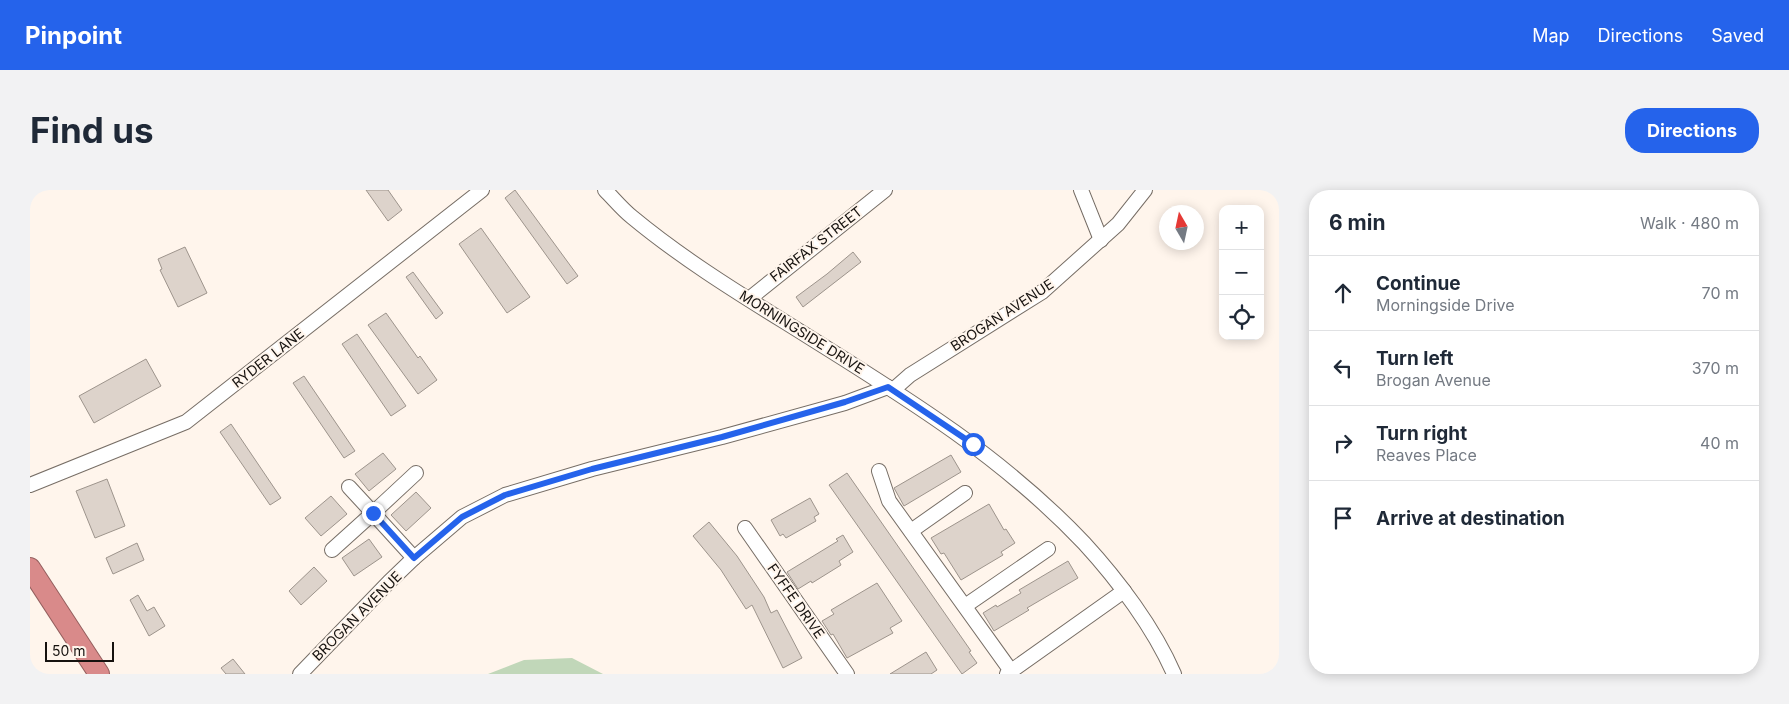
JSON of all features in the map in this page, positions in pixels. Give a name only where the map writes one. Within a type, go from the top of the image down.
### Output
[{"type":"highway","points":[[30,568],[99,674]]},
{"type":"street","name":"RYDER LANE","points":[[30,485],[186,422],[482,190]]},
{"type":"street","name":"MORNINGSIDE DRIVE","points":[[605,190],[631,216],[749,299],[890,388],[973,444],[1029,489],[1064,522],[1108,569],[1138,609],[1174,674]]},
{"type":"street","name":"FAIRFAX STREET","points":[[749,299],[884,190]]},
{"type":"street","points":[[1081,190],[1101,240]]},
{"type":"street","name":"BROGAN AVENUE","points":[[300,674],[388,582],[462,517],[505,495],[592,469],[722,437],[890,388],[1042,292],[1118,224],[1146,190]]},
{"type":"street","points":[[879,471],[889,500],[965,606],[1009,673],[1124,591]]},
{"type":"street","points":[[332,550],[416,473]]},
{"type":"street","points":[[349,487],[414,558]]},
{"type":"street","points":[[911,531],[965,493]]},
{"type":"street","name":"FYFFE DRIVE","points":[[745,528],[847,674]]},
{"type":"street","points":[[965,606],[1048,549]]},
{"type":"green space","points":[[572,658],[603,674],[488,674],[524,660]]},
{"type":"building","points":[[366,190],[388,190],[402,210],[388,221]]},
{"type":"building","points":[[515,190],[578,276],[567,284],[505,198]]},
{"type":"building","points":[[481,228],[530,297],[507,313],[459,244]]},
{"type":"building","points":[[185,247],[207,293],[178,307],[160,270],[162,269],[158,259]]},
{"type":"building","points":[[853,252],[861,262],[803,307],[796,297]]},
{"type":"building","points":[[413,272],[443,313],[436,319],[406,277]]},
{"type":"building","points":[[386,313],[418,358],[420,356],[437,380],[418,394],[368,325]]},
{"type":"building","points":[[357,334],[406,406],[391,416],[342,344]]},
{"type":"building","points":[[146,359],[161,386],[94,423],[79,396]]},
{"type":"building","points":[[304,376],[355,451],[344,458],[293,383]]},
{"type":"building","points":[[231,424],[281,498],[270,505],[220,432]]},
{"type":"building","points":[[383,453],[396,469],[369,491],[355,474]]},
{"type":"building","points":[[951,455],[961,472],[904,506],[894,488]]},
{"type":"building","points":[[847,473],[971,651],[969,652],[977,663],[962,674],[829,485]]},
{"type":"building","points":[[107,479],[125,526],[95,538],[76,491]]},
{"type":"building","points":[[416,492],[431,508],[406,531],[391,515]]},
{"type":"building","points":[[331,496],[347,514],[321,536],[305,518]]},
{"type":"building","points":[[810,498],[819,514],[814,517],[816,521],[786,538],[783,534],[780,536],[771,520]]},
{"type":"building","points":[[989,504],[1004,530],[1006,529],[1015,543],[1001,552],[1003,555],[961,580],[944,553],[941,554],[931,538]]},
{"type":"building","points":[[709,522],[737,556],[764,597],[771,613],[777,610],[802,658],[783,668],[752,605],[746,609],[721,570],[693,536]]},
{"type":"building","points":[[843,535],[853,552],[839,561],[841,565],[812,583],[811,581],[798,589],[787,572],[838,541],[836,539]]},
{"type":"building","points":[[369,539],[382,557],[354,576],[342,558]]},
{"type":"building","points":[[137,543],[144,560],[113,574],[106,558]]},
{"type":"building","points":[[1068,561],[1078,578],[1027,608],[1029,610],[994,631],[983,613],[1021,593],[1019,590]]},
{"type":"building","points":[[314,567],[327,581],[301,605],[289,591]]},
{"type":"building","points":[[877,583],[902,621],[890,628],[893,633],[847,658],[833,634],[831,635],[822,621],[834,614],[831,610]]},
{"type":"building","points":[[138,595],[147,611],[154,607],[165,626],[149,636],[130,600]]},
{"type":"building","points":[[926,652],[937,670],[931,674],[890,674]]},
{"type":"building","points":[[233,659],[245,674],[226,674],[221,668]]},
{"type":"route","points":[[373,513],[414,558],[462,517],[505,495],[592,469],[722,437],[869,395],[888,387],[973,444]]}]
